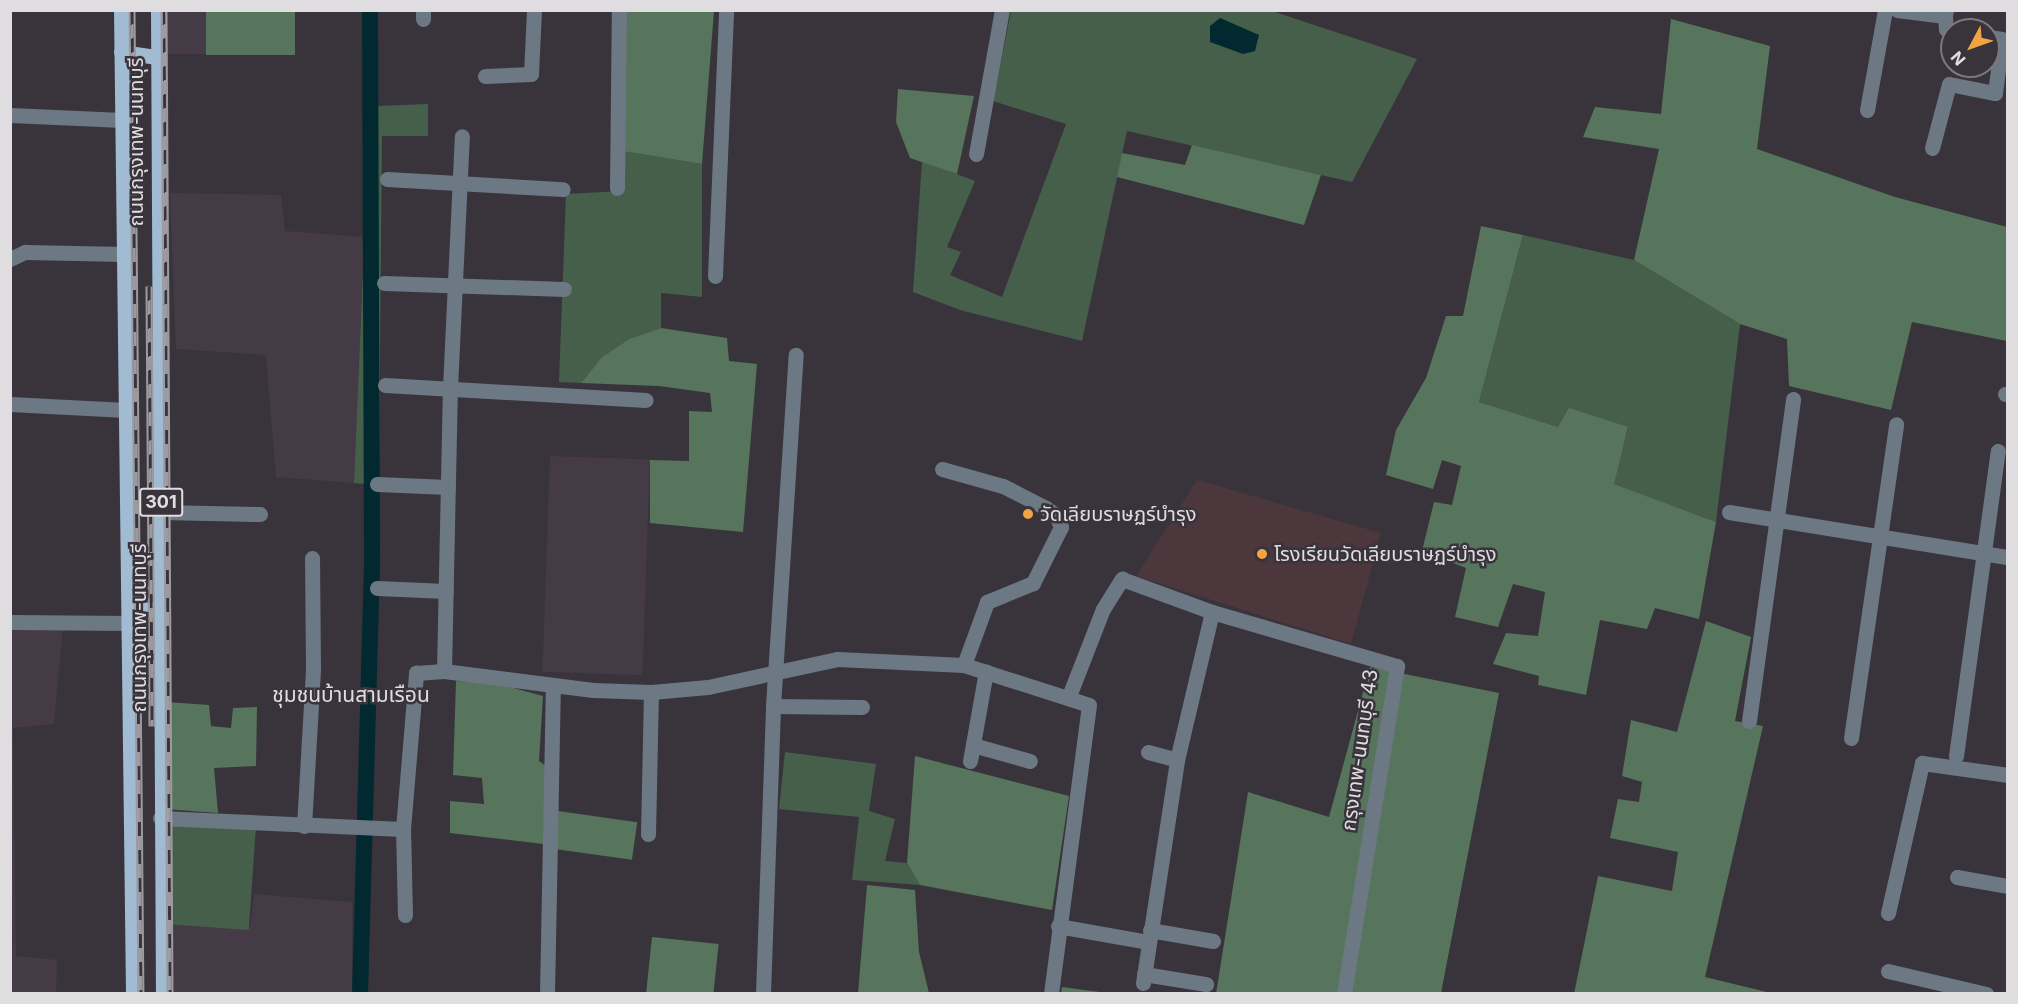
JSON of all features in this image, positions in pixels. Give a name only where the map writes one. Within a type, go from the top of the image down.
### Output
[{"type":"main road","name":"ถนนกรุงเทพ-นนทบุรี","points":[[121,10],[133,993]]},
{"type":"main road","name":"ถนนกรุงเทพ-นนทบุรี","points":[[158,10],[160,818],[163,993]]},
{"type":"main road","points":[[121,52],[158,57]]},
{"type":"main road","points":[[129,616],[160,610]]},
{"type":"street","points":[[485,76],[531,74],[534,10]]},
{"type":"street","points":[[616,188],[619,10]]},
{"type":"street","points":[[715,276],[726,10]]},
{"type":"street","points":[[976,154],[1002,10]]},
{"type":"street","points":[[1867,110],[1885,10]]},
{"type":"street","points":[[1897,10],[1945,13]]},
{"type":"street","points":[[1932,148],[1949,84],[2001,95],[2000,66]]},
{"type":"street","points":[[10,115],[122,120]]},
{"type":"street","points":[[444,671],[450,388],[462,136]]},
{"type":"street","points":[[387,179],[563,189]]},
{"type":"street","points":[[10,259],[26,252],[124,254]]},
{"type":"street","points":[[384,283],[564,289]]},
{"type":"street","points":[[764,993],[773,706],[796,355]]},
{"type":"street","points":[[385,384],[646,400]]},
{"type":"street","points":[[1749,721],[1793,399]]},
{"type":"street","points":[[10,404],[126,410]]},
{"type":"street","points":[[1851,738],[1896,424]]},
{"type":"street","points":[[1956,756],[1998,451]]},
{"type":"street","points":[[942,469],[1003,486],[1056,514],[1061,527],[1033,583],[987,602],[964,665]]},
{"type":"street","points":[[377,484],[448,486]]},
{"type":"street","points":[[161,512],[260,514]]},
{"type":"street","points":[[1729,512],[1880,539],[2007,557]]},
{"type":"street","points":[[304,826],[314,669],[312,558]]},
{"type":"street","points":[[1069,696],[1103,609],[1122,579],[1212,612],[1178,760],[1144,978],[1206,984]]},
{"type":"street","points":[[377,588],[446,591]]},
{"type":"street","name":"กรุงเทพ-นนทบุรี 43","points":[[1212,612],[1397,666],[1344,993]]},
{"type":"street","points":[[10,622],[129,616]]},
{"type":"street","points":[[405,915],[403,829],[413,676],[444,671],[553,685],[651,692],[708,687],[837,659],[964,665],[1087,701],[1089,707],[1058,926],[1051,993]]},
{"type":"street","points":[[986,670],[971,753],[1030,761]]},
{"type":"street","points":[[547,993],[553,685]]},
{"type":"street","points":[[648,834],[651,692]]},
{"type":"street","points":[[773,706],[862,707]]},
{"type":"street","points":[[1148,752],[1178,760]]},
{"type":"street","points":[[1888,913],[1922,763],[2007,775]]},
{"type":"street","points":[[160,818],[403,829]]},
{"type":"street","points":[[1957,877],[2007,886]]},
{"type":"street","points":[[1058,926],[1213,941]]},
{"type":"street","points":[[1888,971],[1986,993]]},
{"type":"shaded area","points":[[161,11],[206,11],[206,54],[161,54]]},
{"type":"shaded area","points":[[170,193],[281,195],[285,231],[364,237],[354,483],[276,477],[266,355],[176,349]]},
{"type":"shaded area","points":[[550,456],[650,459],[642,675],[542,672]]},
{"type":"shaded area","name":"โรงเรียนวัดเลียบราษฏร์บำรุง","points":[[1197,480],[1381,533],[1351,644],[1136,576]]},
{"type":"shaded area","points":[[63,627],[54,724],[13,728],[16,956],[57,960],[56,993],[11,993],[10,628]]},
{"type":"shaded area","points":[[254,894],[352,902],[352,993],[169,993],[167,924],[250,928]]},
{"type":"green space","points":[[376,10],[377,106],[428,104],[428,136],[382,136],[379,473],[365,484],[354,483],[365,221],[363,11]]},
{"type":"green space","points":[[206,11],[295,11],[295,55],[206,55]]},
{"type":"green space","points":[[626,11],[714,11],[702,164],[622,151]]},
{"type":"green space","points":[[1011,11],[1272,11],[1417,59],[1352,182],[1127,131],[1082,341],[960,310],[913,292],[922,161],[975,181],[947,247],[961,252],[950,275],[1002,297],[1066,124],[993,101]]},
{"type":"green space","points":[[1671,19],[1770,46],[1757,149],[1895,197],[2007,227],[2007,341],[1912,322],[1891,410],[1789,386],[1787,339],[1740,324],[1634,260],[1659,149],[1583,137],[1595,107],[1661,114]]},
{"type":"green space","points":[[898,89],[974,96],[957,174],[910,158],[896,122]]},
{"type":"green space","points":[[1192,145],[1321,175],[1304,225],[1117,177],[1122,153],[1185,165]]},
{"type":"green space","points":[[622,151],[702,164],[702,297],[661,293],[661,328],[629,339],[602,357],[581,383],[559,382],[566,194],[622,191]]},
{"type":"green space","points":[[1481,226],[1523,235],[1479,402],[1558,427],[1569,408],[1628,427],[1614,484],[1716,522],[1699,619],[1655,608],[1647,629],[1600,620],[1586,695],[1538,685],[1539,676],[1493,664],[1506,633],[1538,636],[1545,592],[1513,584],[1498,627],[1455,617],[1466,568],[1422,551],[1434,502],[1452,505],[1461,466],[1442,460],[1433,489],[1386,475],[1396,430],[1426,378],[1446,316],[1463,316]]},
{"type":"green space","points":[[1523,235],[1634,260],[1740,324],[1716,522],[1613,484],[1628,428],[1558,427],[1479,402]]},
{"type":"green space","points":[[661,328],[727,338],[729,361],[757,364],[743,532],[650,523],[650,460],[689,461],[689,411],[712,412],[710,393],[659,386],[581,383],[602,357],[629,339]]},
{"type":"green space","points":[[1706,621],[1751,637],[1735,721],[1763,726],[1705,977],[1771,993],[1574,994],[1598,876],[1672,891],[1678,852],[1610,838],[1618,799],[1639,802],[1642,782],[1622,776],[1631,720],[1677,732]]},
{"type":"green space","points":[[1370,667],[1499,693],[1441,993],[1216,994],[1248,792],[1329,817]]},
{"type":"green space","points":[[456,681],[499,684],[543,696],[539,761],[546,766],[543,844],[450,833],[450,801],[484,804],[482,778],[453,775]]},
{"type":"green space","points":[[167,702],[209,705],[211,726],[231,728],[233,708],[257,707],[256,766],[214,768],[218,813],[165,809]]},
{"type":"green space","points":[[785,752],[876,764],[869,811],[895,819],[885,861],[907,863],[920,885],[852,880],[859,817],[779,809]]},
{"type":"green space","points":[[915,756],[1069,796],[1052,910],[920,885],[907,863]]},
{"type":"green space","points":[[558,811],[637,822],[632,860],[553,849]]},
{"type":"green space","points":[[167,823],[256,829],[249,930],[160,924]]},
{"type":"green space","points":[[867,885],[915,890],[919,952],[929,993],[858,993]]},
{"type":"green space","points":[[652,937],[719,944],[713,994],[646,993]]},
{"type":"green space","points":[[1062,987],[1107,993],[1061,993]]},
{"type":"water","points":[[1220,18],[1259,35],[1255,51],[1243,54],[1210,42],[1210,26]]},
{"type":"waterway","points":[[360,994],[372,557],[370,10]]},
{"type":"railway","points":[[132,10],[141,994]]},
{"type":"railway","points":[[164,10],[170,994]]},
{"type":"railway","points":[[149,286],[152,726]]},
{"type":"place","name":"วัดเลียบราษฏร์บำรุง","points":[[1028,514]]},
{"type":"place","name":"โรงเรียนวัดเลียบราษฏร์บำรุง","points":[[1262,554]]},
{"type":"district","name":"ชุมชนบ้านสามเรือน","points":[[351,695]]}]
